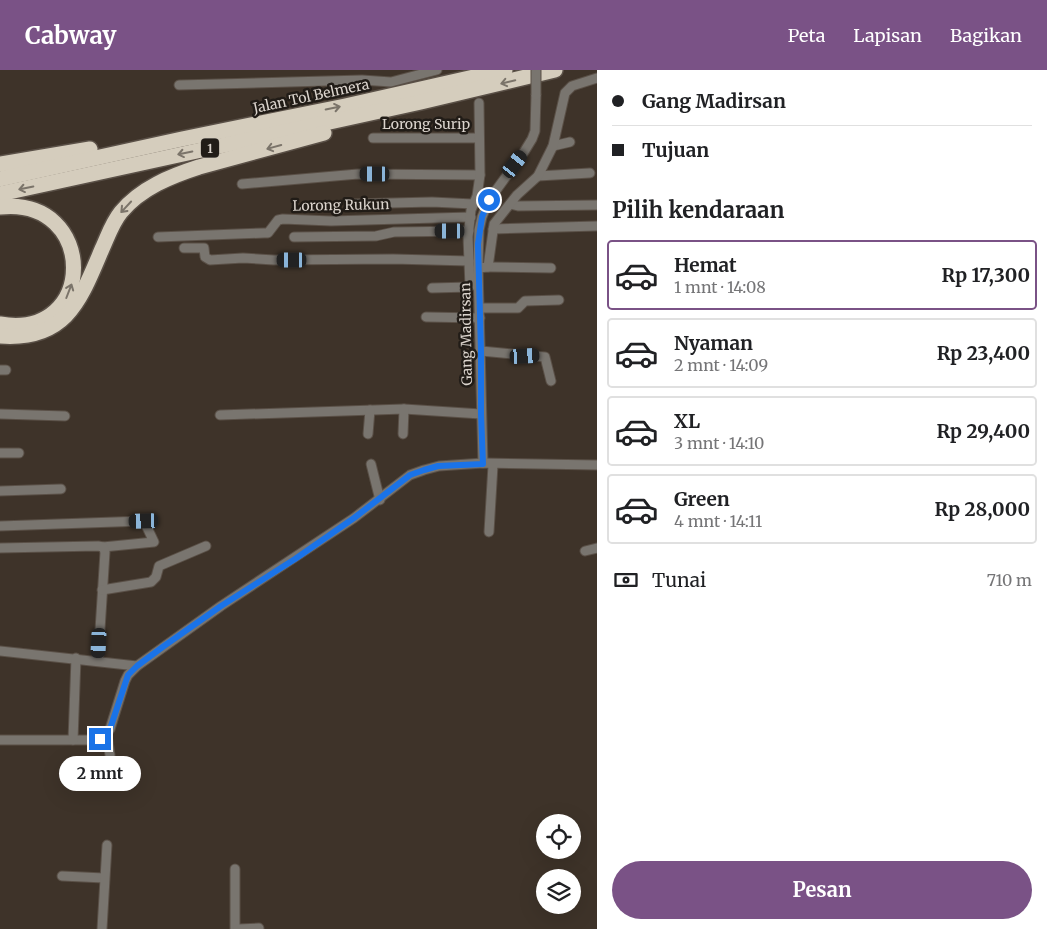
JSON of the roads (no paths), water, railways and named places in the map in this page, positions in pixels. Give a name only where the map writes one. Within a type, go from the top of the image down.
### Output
[{"type":"highway","name":"Jalan Tol Belmera","points":[[182,139],[345,106],[505,70]]},
{"type":"highway","name":"1","points":[[0,194],[421,102],[555,70]]},
{"type":"highway","points":[[0,336],[23,336],[41,332],[52,327],[69,313],[82,294],[116,220],[134,199],[152,186],[191,169],[376,119],[421,102]]},
{"type":"highway","points":[[0,164],[116,146],[182,139]]},
{"type":"highway","name":"1","points":[[0,179],[182,139]]},
{"type":"highway","points":[[0,207],[34,210],[57,224],[69,242],[73,275],[72,284],[64,301],[50,316],[29,325],[0,324]]},
{"type":"street","points":[[179,85],[362,80],[391,82],[437,70]]},
{"type":"street","name":"Gang Madirsan","points":[[483,464],[480,308],[475,287],[478,268],[479,230],[489,200],[532,139],[535,130],[536,70]]},
{"type":"street","points":[[488,267],[493,229],[499,216],[538,176],[553,146],[565,93],[572,86],[597,78]]},
{"type":"street","points":[[432,288],[475,287],[469,261],[469,231],[470,217],[477,196],[480,174],[479,103]]},
{"type":"street","name":"Lorong Surip","points":[[373,138],[479,138]]},
{"type":"street","points":[[553,146],[570,142]]},
{"type":"street","points":[[538,176],[590,173]]},
{"type":"street","points":[[242,184],[358,174],[480,174]]},
{"type":"street","points":[[351,204],[432,202],[473,204]]},
{"type":"street","points":[[510,204],[528,206],[597,205]]},
{"type":"street","name":"Lorong Rukun","points":[[158,237],[264,234],[268,233],[278,220],[283,219],[331,220],[470,217]]},
{"type":"street","points":[[493,229],[597,226]]},
{"type":"street","points":[[294,237],[376,236],[394,232],[469,231]]},
{"type":"street","points":[[184,248],[204,248],[205,257],[210,260],[244,258],[274,260],[393,259],[469,261]]},
{"type":"street","points":[[478,268],[551,268]]},
{"type":"street","points":[[480,308],[518,308],[525,301],[559,300]]},
{"type":"street","points":[[426,317],[480,318]]},
{"type":"street","points":[[481,351],[545,357],[551,381]]},
{"type":"street","points":[[220,414],[404,409],[481,414]]},
{"type":"street","points":[[404,409],[404,434]]},
{"type":"street","points":[[368,434],[370,410]]},
{"type":"street","points":[[0,414],[65,416]]},
{"type":"street","points":[[0,453],[19,453]]},
{"type":"street","points":[[371,464],[380,500]]},
{"type":"street","points":[[109,772],[110,756],[107,735],[125,681],[137,666],[221,606],[295,559],[380,500],[410,475],[438,466],[483,464],[597,465]]},
{"type":"street","points":[[489,532],[493,465]]},
{"type":"street","points":[[0,491],[61,488]]},
{"type":"street","points":[[0,526],[144,521],[154,542],[103,547],[0,548]]},
{"type":"street","points":[[102,590],[151,582],[156,577],[159,566],[206,546]]},
{"type":"street","points":[[98,661],[105,552],[103,547]]},
{"type":"street","points":[[585,551],[597,548]]},
{"type":"street","points":[[0,651],[137,666]]},
{"type":"street","points":[[73,740],[76,658]]},
{"type":"street","points":[[0,740],[100,739],[107,735]]},
{"type":"street","points":[[102,929],[106,845]]},
{"type":"street","points":[[235,869],[237,929],[259,928]]},
{"type":"street","points":[[62,876],[104,878]]}]
